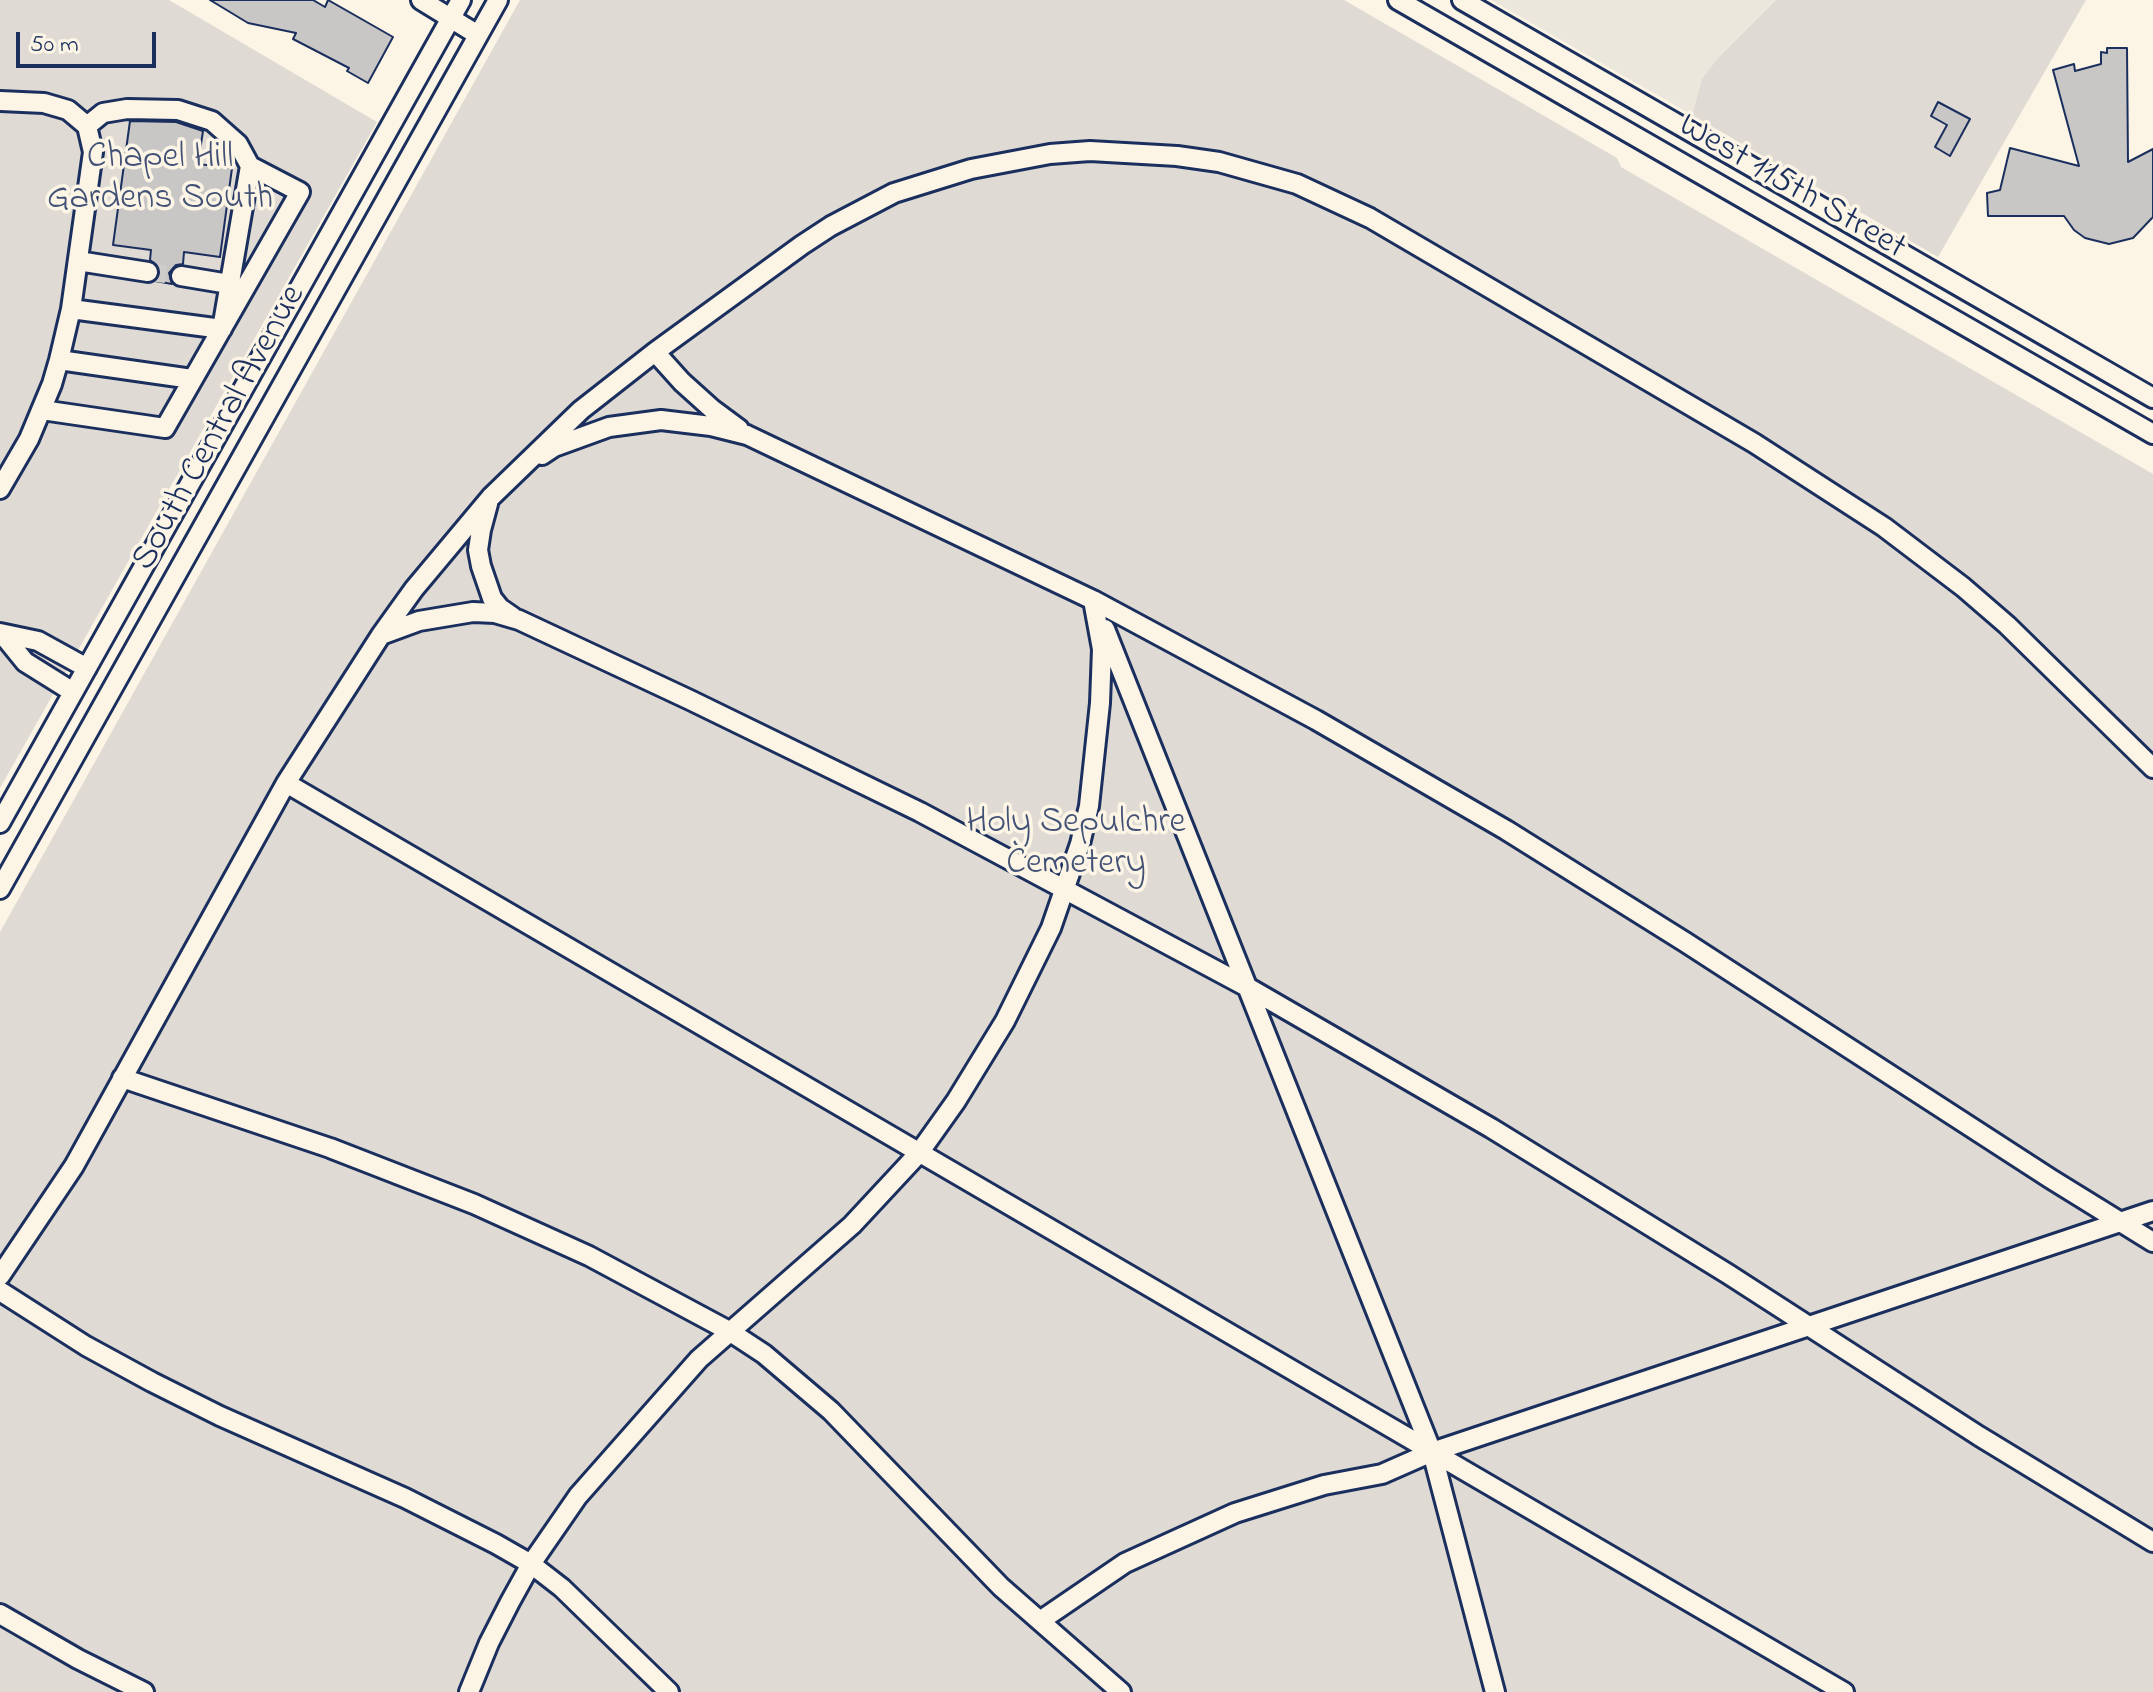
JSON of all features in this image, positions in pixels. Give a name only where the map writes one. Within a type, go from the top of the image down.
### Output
[{"type":"street","points":[[421,0],[478,35]]},
{"type":"street","name":"South Central Avenue","points":[[0,823],[461,0]]},
{"type":"street","name":"South Central Avenue","points":[[0,889],[498,0]]},
{"type":"street","name":"West 115th Street","points":[[1398,0],[2153,434]]},
{"type":"street","name":"West 115th Street","points":[[1462,0],[2153,398]]},
{"type":"street","points":[[0,101],[57,105],[68,110],[87,126],[93,152],[71,309],[59,360],[29,439],[0,489]]},
{"type":"street","points":[[42,410],[165,428],[300,192],[250,166],[238,144],[212,121],[178,110],[127,109],[103,113],[87,126]]},
{"type":"street","points":[[0,1276],[74,1166],[286,783],[414,589],[512,473],[581,410],[655,352],[831,226],[894,193],[1013,160],[1090,151],[1177,156],[1233,166],[1297,184],[1370,218],[1754,443],[1843,499],[1926,558],[1996,616],[2055,669],[2153,768]]},
{"type":"street","points":[[222,329],[250,166]]},
{"type":"street","points":[[78,261],[148,272]]},
{"type":"street","points":[[181,276],[229,284]]},
{"type":"street","points":[[71,309],[222,329]]},
{"type":"street","points":[[655,352],[682,382],[747,435],[1093,600],[1316,720],[1506,830],[2153,1242]]},
{"type":"street","points":[[59,360],[192,379]]},
{"type":"street","points":[[512,473],[554,447],[609,427],[661,420],[747,435]]},
{"type":"street","points":[[491,497],[478,550],[481,566],[492,598],[500,608],[519,620],[920,812],[1249,988],[1504,1136],[1808,1325],[1955,1421],[2153,1542]]},
{"type":"street","points":[[469,1692],[489,1643],[531,1564],[598,1472],[699,1359],[852,1225],[919,1153],[956,1101],[1005,1021],[1051,928],[1080,844],[1089,806],[1100,703],[1102,649],[1093,600]]},
{"type":"street","points":[[1093,600],[1432,1452],[1495,1692]]},
{"type":"street","points":[[381,635],[419,621],[473,612],[495,613],[519,620]]},
{"type":"street","points":[[1,634],[38,641],[87,668]]},
{"type":"street","points":[[1,634],[25,662],[73,692]]},
{"type":"street","points":[[286,783],[1844,1692]]},
{"type":"street","points":[[122,1078],[330,1148],[474,1204],[602,1262],[729,1331],[764,1354],[831,1411],[1001,1587],[1121,1692]]},
{"type":"street","points":[[1040,1621],[1125,1563],[1204,1525],[1266,1502],[1324,1485],[1382,1474],[1432,1452],[2153,1211]]},
{"type":"street","points":[[0,1291],[106,1358],[152,1382],[220,1416],[405,1498],[531,1564],[588,1612],[669,1692]]},
{"type":"street","points":[[0,1614],[78,1659],[144,1692]]},
{"type":"shaded area","points":[[1491,0],[1776,0],[1717,59],[1702,80],[1692,115]]},
{"type":"green space","name":"Chapel Hill Gardens South","points":[[0,0],[169,0],[377,122],[0,788]]},
{"type":"green space","name":"Holy Sepulchre Cemetery","points":[[520,0],[1344,0],[1617,158],[1621,167],[2153,474],[2153,1692],[0,1692],[0,932]]},
{"type":"green space","points":[[1776,0],[2086,0],[1938,257],[1692,115],[1702,79],[1717,59]]},
{"type":"building","points":[[210,0],[313,0],[325,7],[328,0],[393,37],[368,83],[347,71],[349,68],[293,39],[296,33],[248,23]]},
{"type":"building","points":[[2107,48],[2127,48],[2128,162],[2153,149],[2153,217],[2133,238],[2109,244],[2085,238],[2074,230],[2064,216],[1988,216],[1987,193],[2000,190],[2010,148],[2079,166],[2053,70],[2074,64],[2075,71],[2101,64],[2101,52],[2107,53]]},
{"type":"building","points":[[1938,102],[1970,119],[1950,156],[1935,147],[1947,125],[1931,116]]},
{"type":"building","points":[[130,121],[176,122],[203,131],[198,164],[232,168],[220,257],[184,252],[183,264],[176,265],[169,273],[172,284],[155,281],[160,275],[159,268],[150,260],[151,250],[113,245]]},
{"type":"tunnel","points":[[148,272],[181,276]]}]
